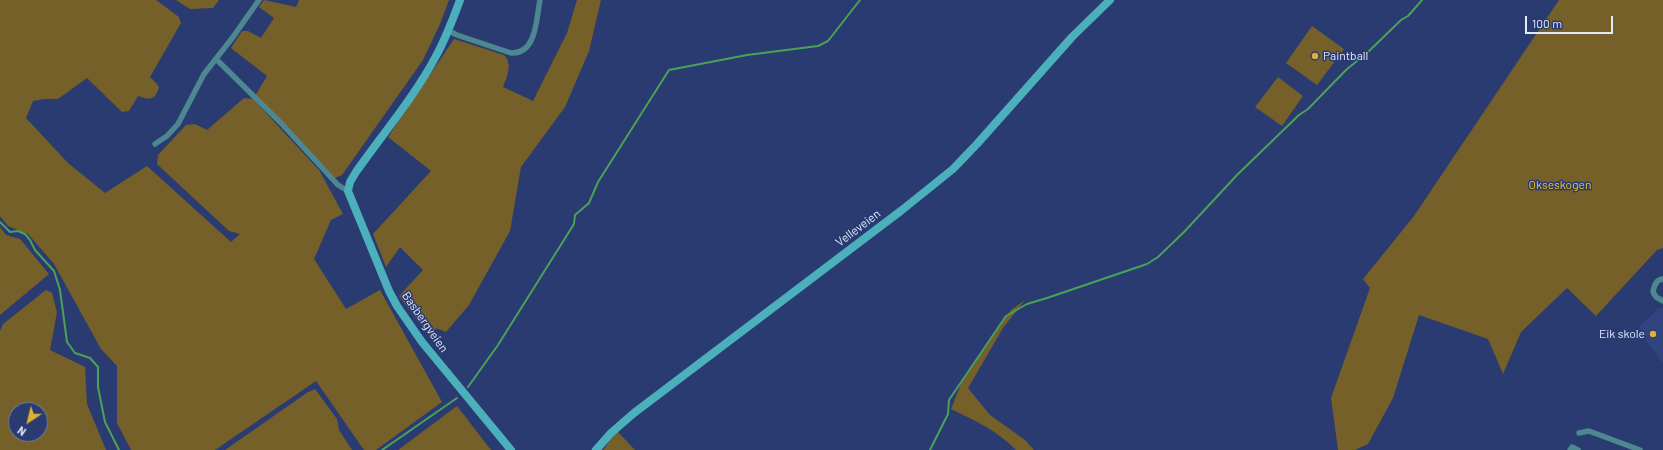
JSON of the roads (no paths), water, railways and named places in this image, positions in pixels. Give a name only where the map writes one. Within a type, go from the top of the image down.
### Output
[{"type":"main road","points":[[348,191],[350,182],[356,172],[428,71],[449,31],[460,0]]},
{"type":"main road","name":"Velleveien","points":[[596,450],[616,428],[634,413],[953,169],[982,139],[1072,37],[1110,0]]},
{"type":"main road","name":"Basbergveien","points":[[348,191],[389,291],[397,306],[422,342],[511,450]]},
{"type":"street","points":[[155,144],[167,136],[178,124],[204,74],[259,0]]},
{"type":"street","points":[[449,31],[511,53],[520,52],[526,49],[531,42],[540,0]]},
{"type":"street","points":[[216,59],[281,123],[338,185],[348,191]]},
{"type":"street","points":[[1663,279],[1658,280],[1655,283],[1653,292],[1656,297],[1663,301]]},
{"type":"street","points":[[1579,433],[1587,431],[1617,440],[1640,450]]},
{"type":"street","points":[[1571,448],[1578,450]]},
{"type":"waterway","points":[[468,387],[498,345],[574,224],[575,215],[589,203],[598,182],[669,70],[747,55],[818,46],[828,41],[860,0]]},
{"type":"waterway","points":[[930,450],[948,414],[949,400],[1006,316],[1027,304],[1147,264],[1158,257],[1184,232],[1237,175],[1299,115],[1308,109],[1347,69],[1366,54],[1401,20],[1408,16],[1422,0]]},
{"type":"waterway","points":[[0,222],[10,232],[18,231],[25,234],[35,250],[54,271],[60,290],[67,342],[75,353],[90,358],[98,367],[98,387],[105,422],[119,450]]},
{"type":"waterway","points":[[382,450],[457,398]]},
{"type":"place","name":"Paintball","points":[[1315,56]]},
{"type":"place","name":"Eik skole","points":[[1653,334]]},
{"type":"park label","name":"Okseskogen","points":[[1560,185]]}]
